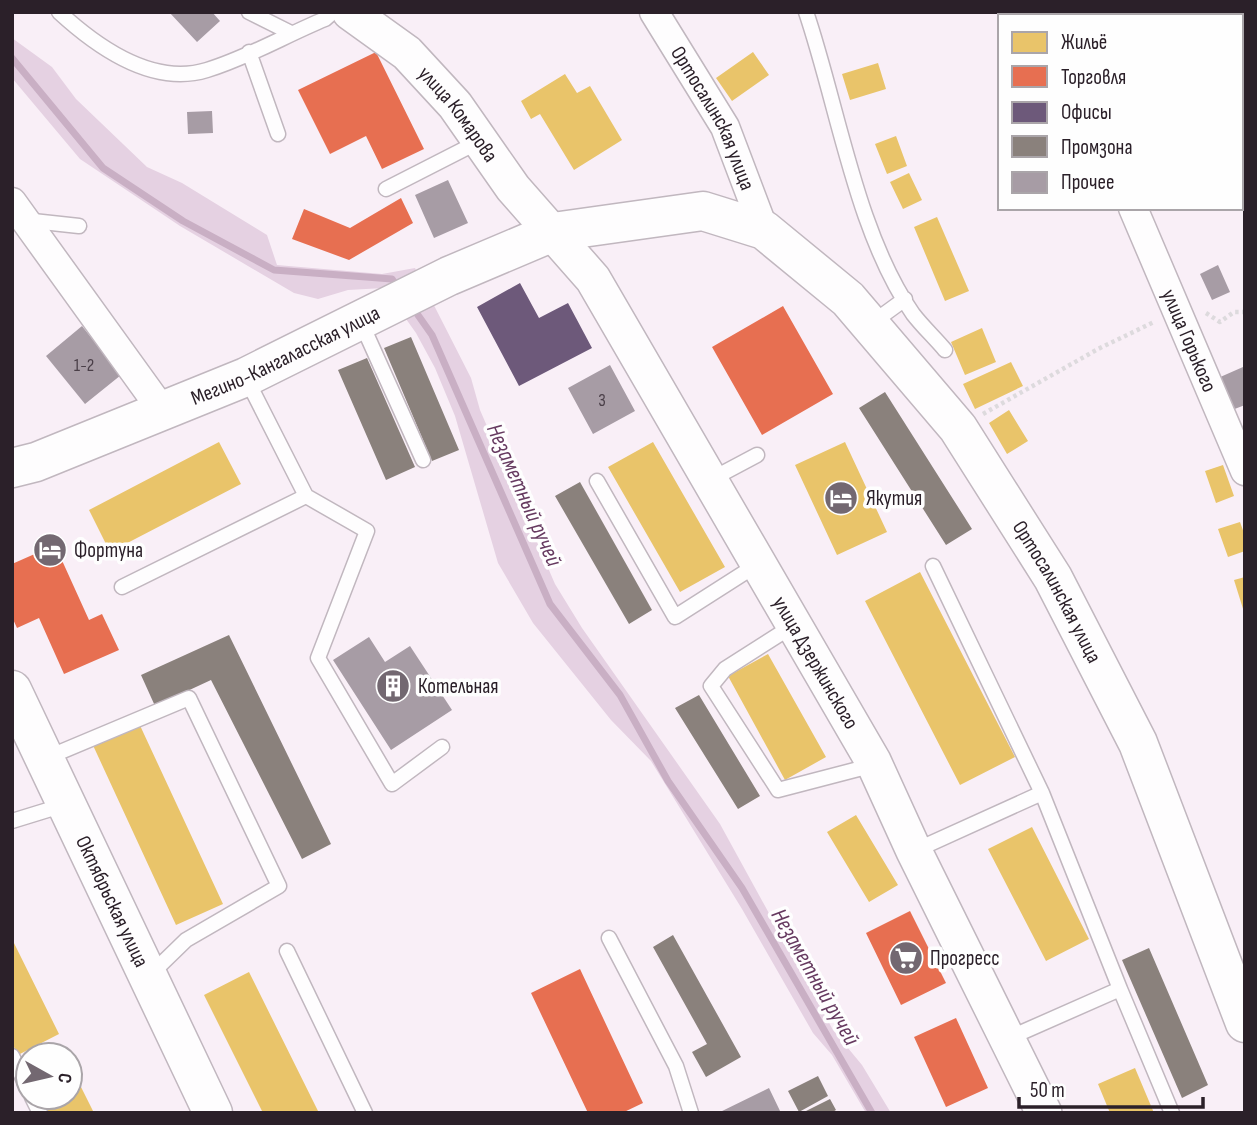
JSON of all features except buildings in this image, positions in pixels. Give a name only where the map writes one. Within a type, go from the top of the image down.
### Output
[{"type":"main road","name":"Ортосалинская улица","points":[[553,232],[703,211],[764,230],[848,299],[868,326],[958,428],[1053,578],[1138,743],[1245,1023]]},
{"type":"main road","name":"Мегино-Кангаласская улица","points":[[12,468],[36,463],[246,377],[449,276],[553,232]]},
{"type":"main road","name":"Октябрьская улица","points":[[12,690],[213,1113]]},
{"type":"street","name":"улица Комарова","points":[[350,12],[407,53],[455,105],[513,188],[553,232]]},
{"type":"street","name":"Ортосалинская улица","points":[[654,12],[725,127],[764,230]]},
{"type":"street","name":"улица Горького","points":[[1134,210],[1245,471]]},
{"type":"street","points":[[17,213],[162,410]]},
{"type":"street","name":"улица Дзержинского","points":[[553,232],[593,279],[875,765],[914,851],[1010,1038],[1044,1113]]},
{"type":"lane","points":[[59,12],[88,38],[133,65],[177,73],[205,71],[325,19],[333,12]]},
{"type":"lane","points":[[249,12],[291,33]]},
{"type":"lane","points":[[806,12],[859,194],[894,280],[905,299],[945,350]]},
{"type":"lane","points":[[249,52],[278,134]]},
{"type":"lane","points":[[386,189],[480,141]]},
{"type":"lane","points":[[17,213],[79,226]]},
{"type":"lane","points":[[868,326],[905,299]]},
{"type":"lane","points":[[374,312],[423,460]]},
{"type":"lane","points":[[246,377],[306,496],[367,531],[318,658],[392,784],[442,747]]},
{"type":"lane","points":[[710,480],[757,455]]},
{"type":"lane","points":[[597,481],[674,617],[759,563]]},
{"type":"lane","points":[[122,587],[306,496]]},
{"type":"lane","points":[[933,566],[1042,793],[1172,1113]]},
{"type":"lane","points":[[795,625],[725,669],[711,686],[778,790],[875,765]]},
{"type":"lane","points":[[45,758],[189,698],[273,873],[279,886],[186,940],[149,976]]},
{"type":"lane","points":[[914,851],[1042,793]]},
{"type":"lane","points":[[12,821],[67,804]]},
{"type":"lane","points":[[609,937],[676,1066],[691,1113]]},
{"type":"lane","points":[[287,951],[365,1113]]},
{"type":"lane","points":[[1010,1038],[1120,989]]},
{"type":"path","points":[[958,428],[1098,349],[1149,326],[1176,307],[1205,313],[1220,322],[1234,312],[1245,312]]},
{"type":"shaded area","points":[[1164,12],[1245,12],[1245,81],[1243,14]]},
{"type":"shaded area","points":[[12,38],[52,67],[76,99],[147,167],[182,183],[267,235],[277,265],[382,274],[415,268],[471,378],[480,410],[555,584],[582,628],[720,824],[833,1030],[862,1065],[891,1113],[866,1113],[832,1055],[813,1033],[742,909],[651,761],[611,720],[533,623],[498,563],[455,416],[435,368],[416,333],[384,288],[348,290],[318,299],[294,293],[180,226],[80,159],[12,78]]},
{"type":"waterway","name":"Незаметный ручей","points":[[12,58],[103,168],[183,221],[274,270],[392,279],[399,290]]},
{"type":"waterway","name":"Незаметный ручей","points":[[413,308],[432,335],[550,604],[620,695],[668,781],[742,888],[872,1113]]},
{"type":"place","name":"Якутия","points":[[841,498]]},
{"type":"place","name":"Фортуна","points":[[50,550]]},
{"type":"place","name":"Котельная","points":[[393,686]]},
{"type":"place","name":"Прогресс","points":[[906,958]]}]
